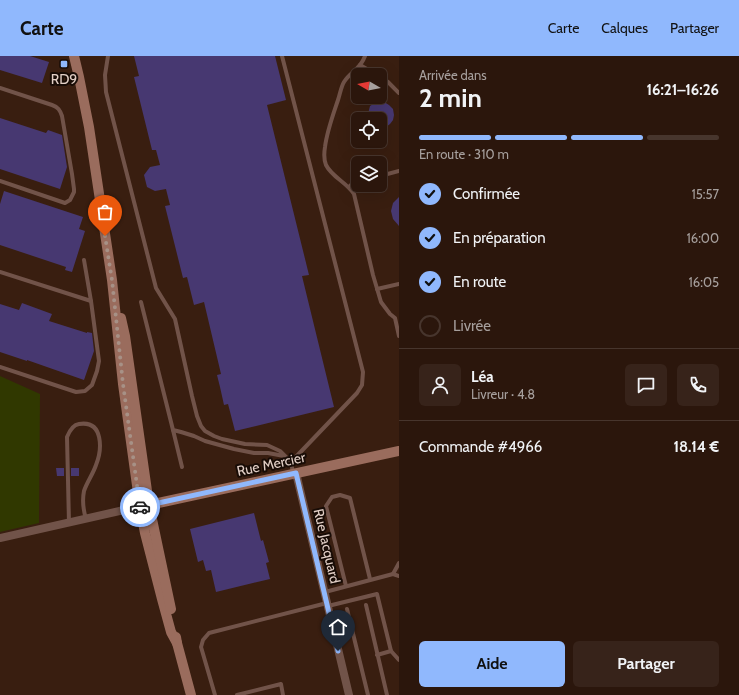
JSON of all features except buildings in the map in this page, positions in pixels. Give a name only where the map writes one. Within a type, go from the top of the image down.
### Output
[{"type":"main road","points":[[74,56],[80,77],[89,127],[112,280],[123,384],[144,506],[145,533],[171,632],[177,643],[191,695]]},
{"type":"main road","name":"Rue Mercier","points":[[144,506],[399,451]]},
{"type":"street","name":"Rue Jacquard","points":[[295,473],[349,695]]},
{"type":"street","points":[[0,538],[144,506]]},
{"type":"lane","points":[[108,56],[105,75],[106,92],[156,288],[175,319],[192,396],[201,426],[205,431],[222,439],[245,444],[267,445],[280,451],[290,462],[295,473]]},
{"type":"lane","points":[[282,56],[363,372],[362,384],[358,393],[290,462]]},
{"type":"lane","points":[[365,56],[360,65],[344,83],[330,127],[324,157],[325,164],[329,170],[349,187],[354,194],[381,302],[395,318],[399,336]]},
{"type":"lane","points":[[360,65],[365,68]]},
{"type":"lane","points":[[387,81],[399,93]]},
{"type":"lane","points":[[0,88],[52,105],[59,109],[62,116],[74,192],[70,200],[65,202],[0,181]]},
{"type":"lane","points":[[387,174],[399,171]]},
{"type":"lane","points":[[0,367],[76,392],[89,389],[95,379],[99,361],[84,260]]},
{"type":"lane","points":[[0,272],[90,301]]},
{"type":"lane","points":[[377,289],[399,284]]},
{"type":"lane","points":[[141,302],[182,467]]},
{"type":"lane","points":[[69,523],[67,437],[70,430],[75,425],[79,424],[93,426],[99,437],[100,448],[96,464],[85,490],[83,499],[83,510],[86,519]]},
{"type":"lane","points":[[173,430],[234,449],[254,453],[268,453],[285,456]]},
{"type":"lane","points":[[346,586],[326,506],[332,497],[340,495],[350,498],[370,579]]},
{"type":"lane","points":[[393,574],[399,563]]},
{"type":"lane","points":[[325,592],[393,574],[399,576]]},
{"type":"lane","points":[[215,695],[201,648],[203,640],[209,633],[377,594],[391,651],[399,660]]},
{"type":"lane","points":[[366,605],[387,695]]},
{"type":"lane","points":[[347,608],[368,695]]},
{"type":"lane","points":[[377,654],[391,651]]},
{"type":"lane","points":[[237,695],[281,684],[283,695]]},
{"type":"green space","points":[[0,376],[40,394],[39,523],[0,532]]},
{"type":"way so far","points":[[105,236],[112,280],[123,384],[140,507]]},
{"type":"place","name":"RD9","points":[[64,64]]},
{"type":"route","points":[[140,507],[296,473],[338,651]]}]
